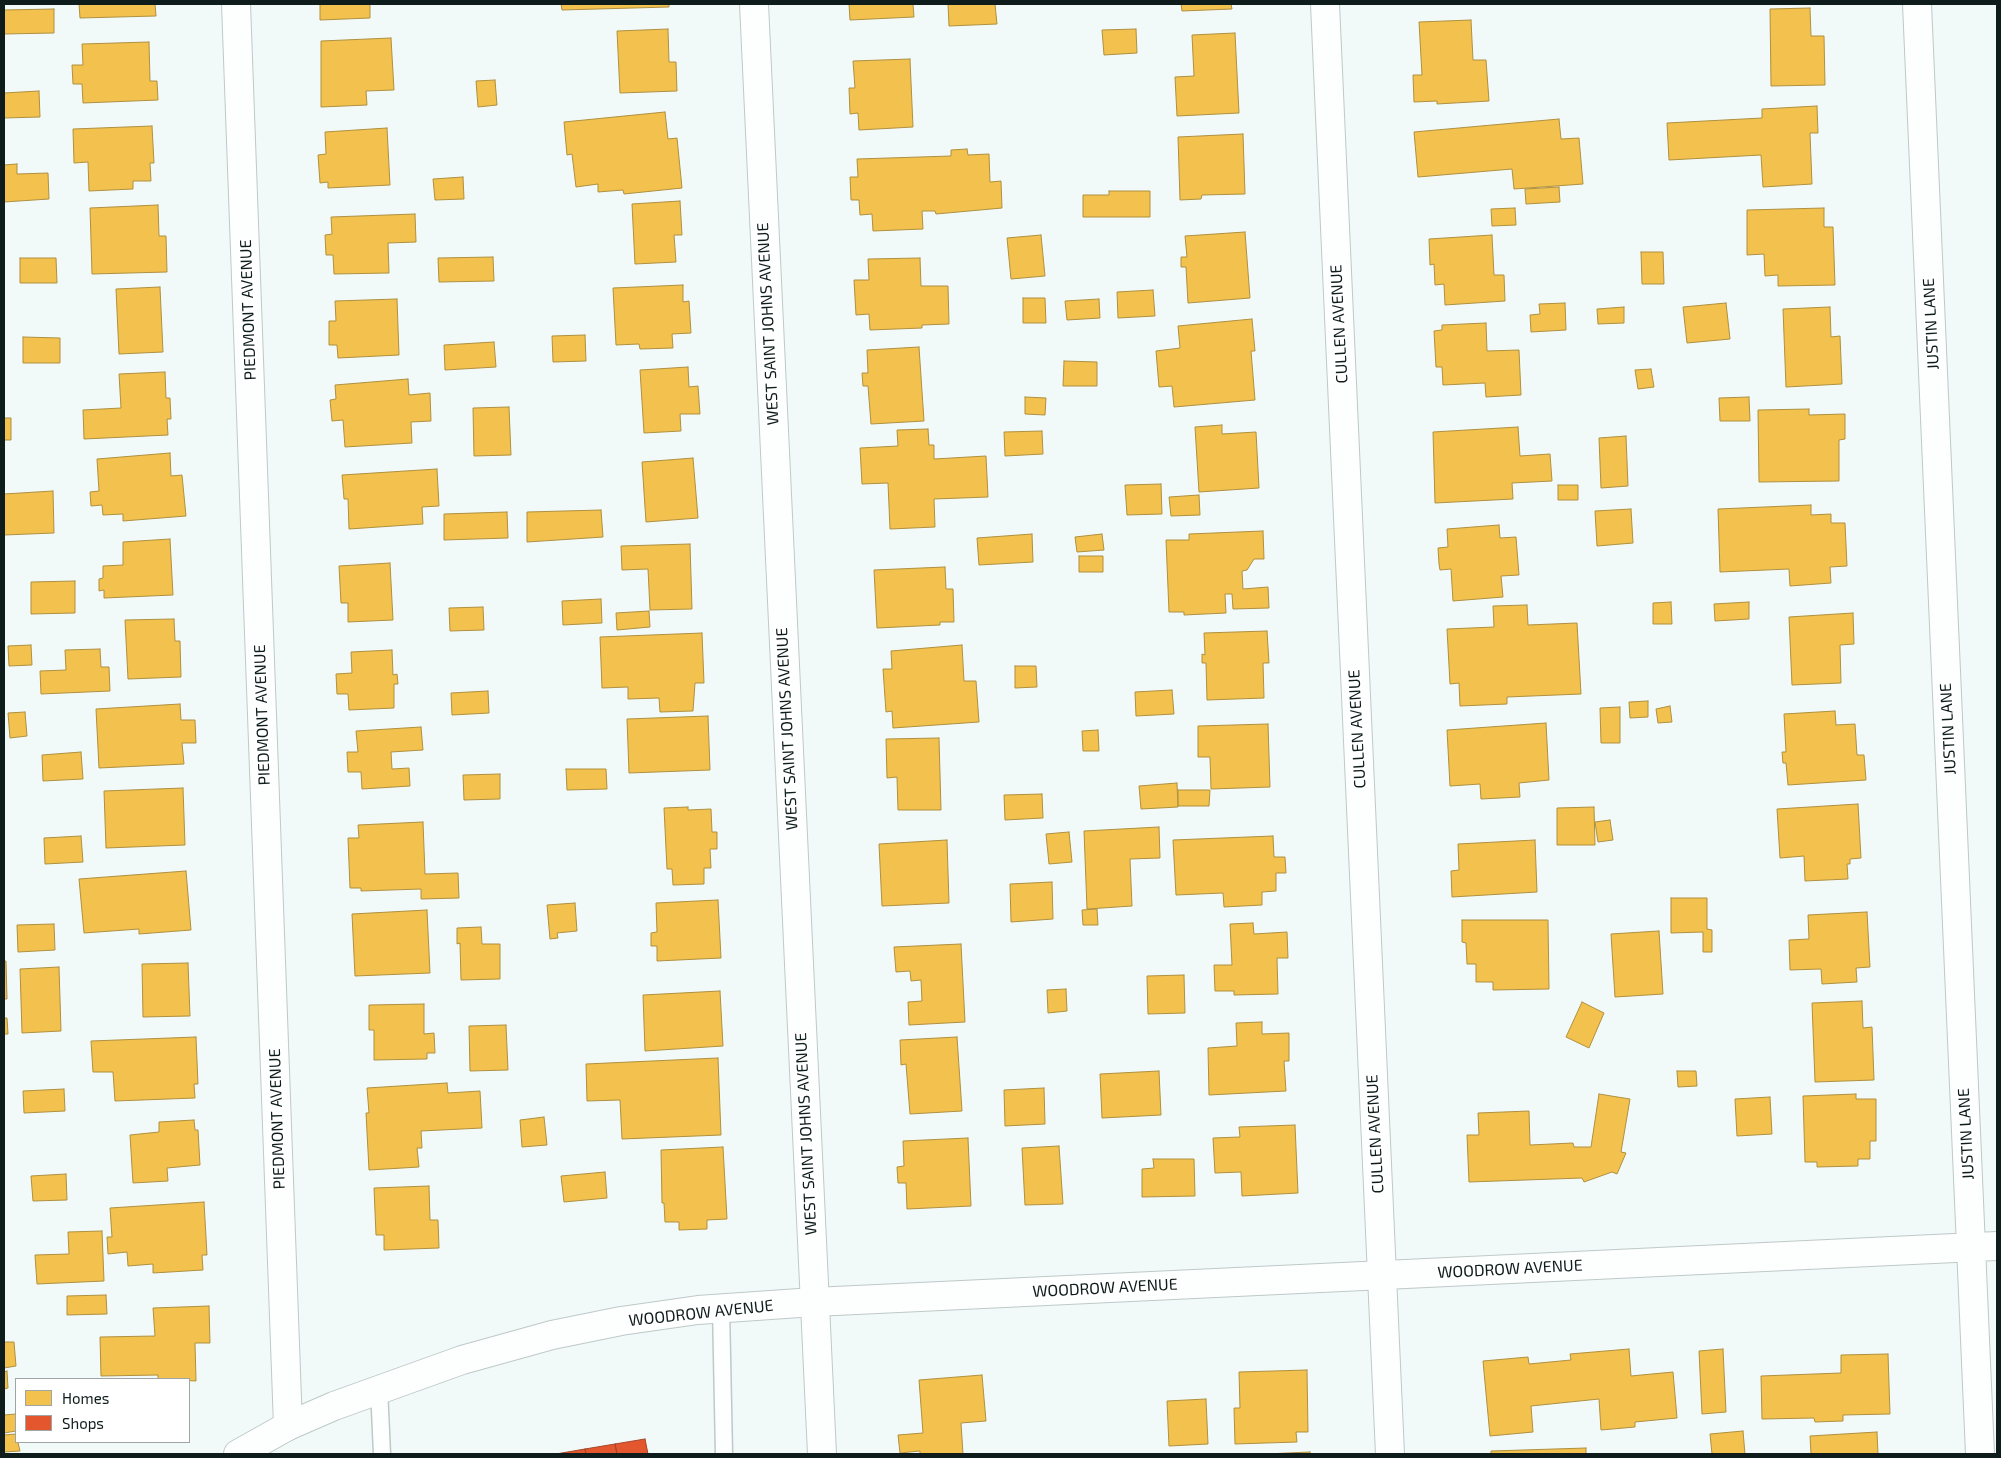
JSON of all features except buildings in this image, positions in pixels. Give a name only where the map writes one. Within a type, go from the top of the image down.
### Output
[{"type":"street","name":"PIEDMONT AVENUE","points":[[236,4],[276,1439]]},
{"type":"street","name":"WEST SAINT JOHNS AVENUE","points":[[754,4],[822,1454]]},
{"type":"street","name":"CULLEN AVENUE","points":[[1325,4],[1390,1454]]},
{"type":"street","name":"JUSTIN LANE","points":[[1917,4],[1984,1247],[1980,1454]]},
{"type":"street","name":"WOODROW AVENUE","points":[[238,1454],[276,1439],[379,1388],[462,1360],[552,1335],[621,1321],[721,1308],[1382,1274],[1984,1247]]},
{"type":"lane","points":[[721,1308],[724,1454]]},
{"type":"lane","points":[[379,1388],[382,1454]]}]
